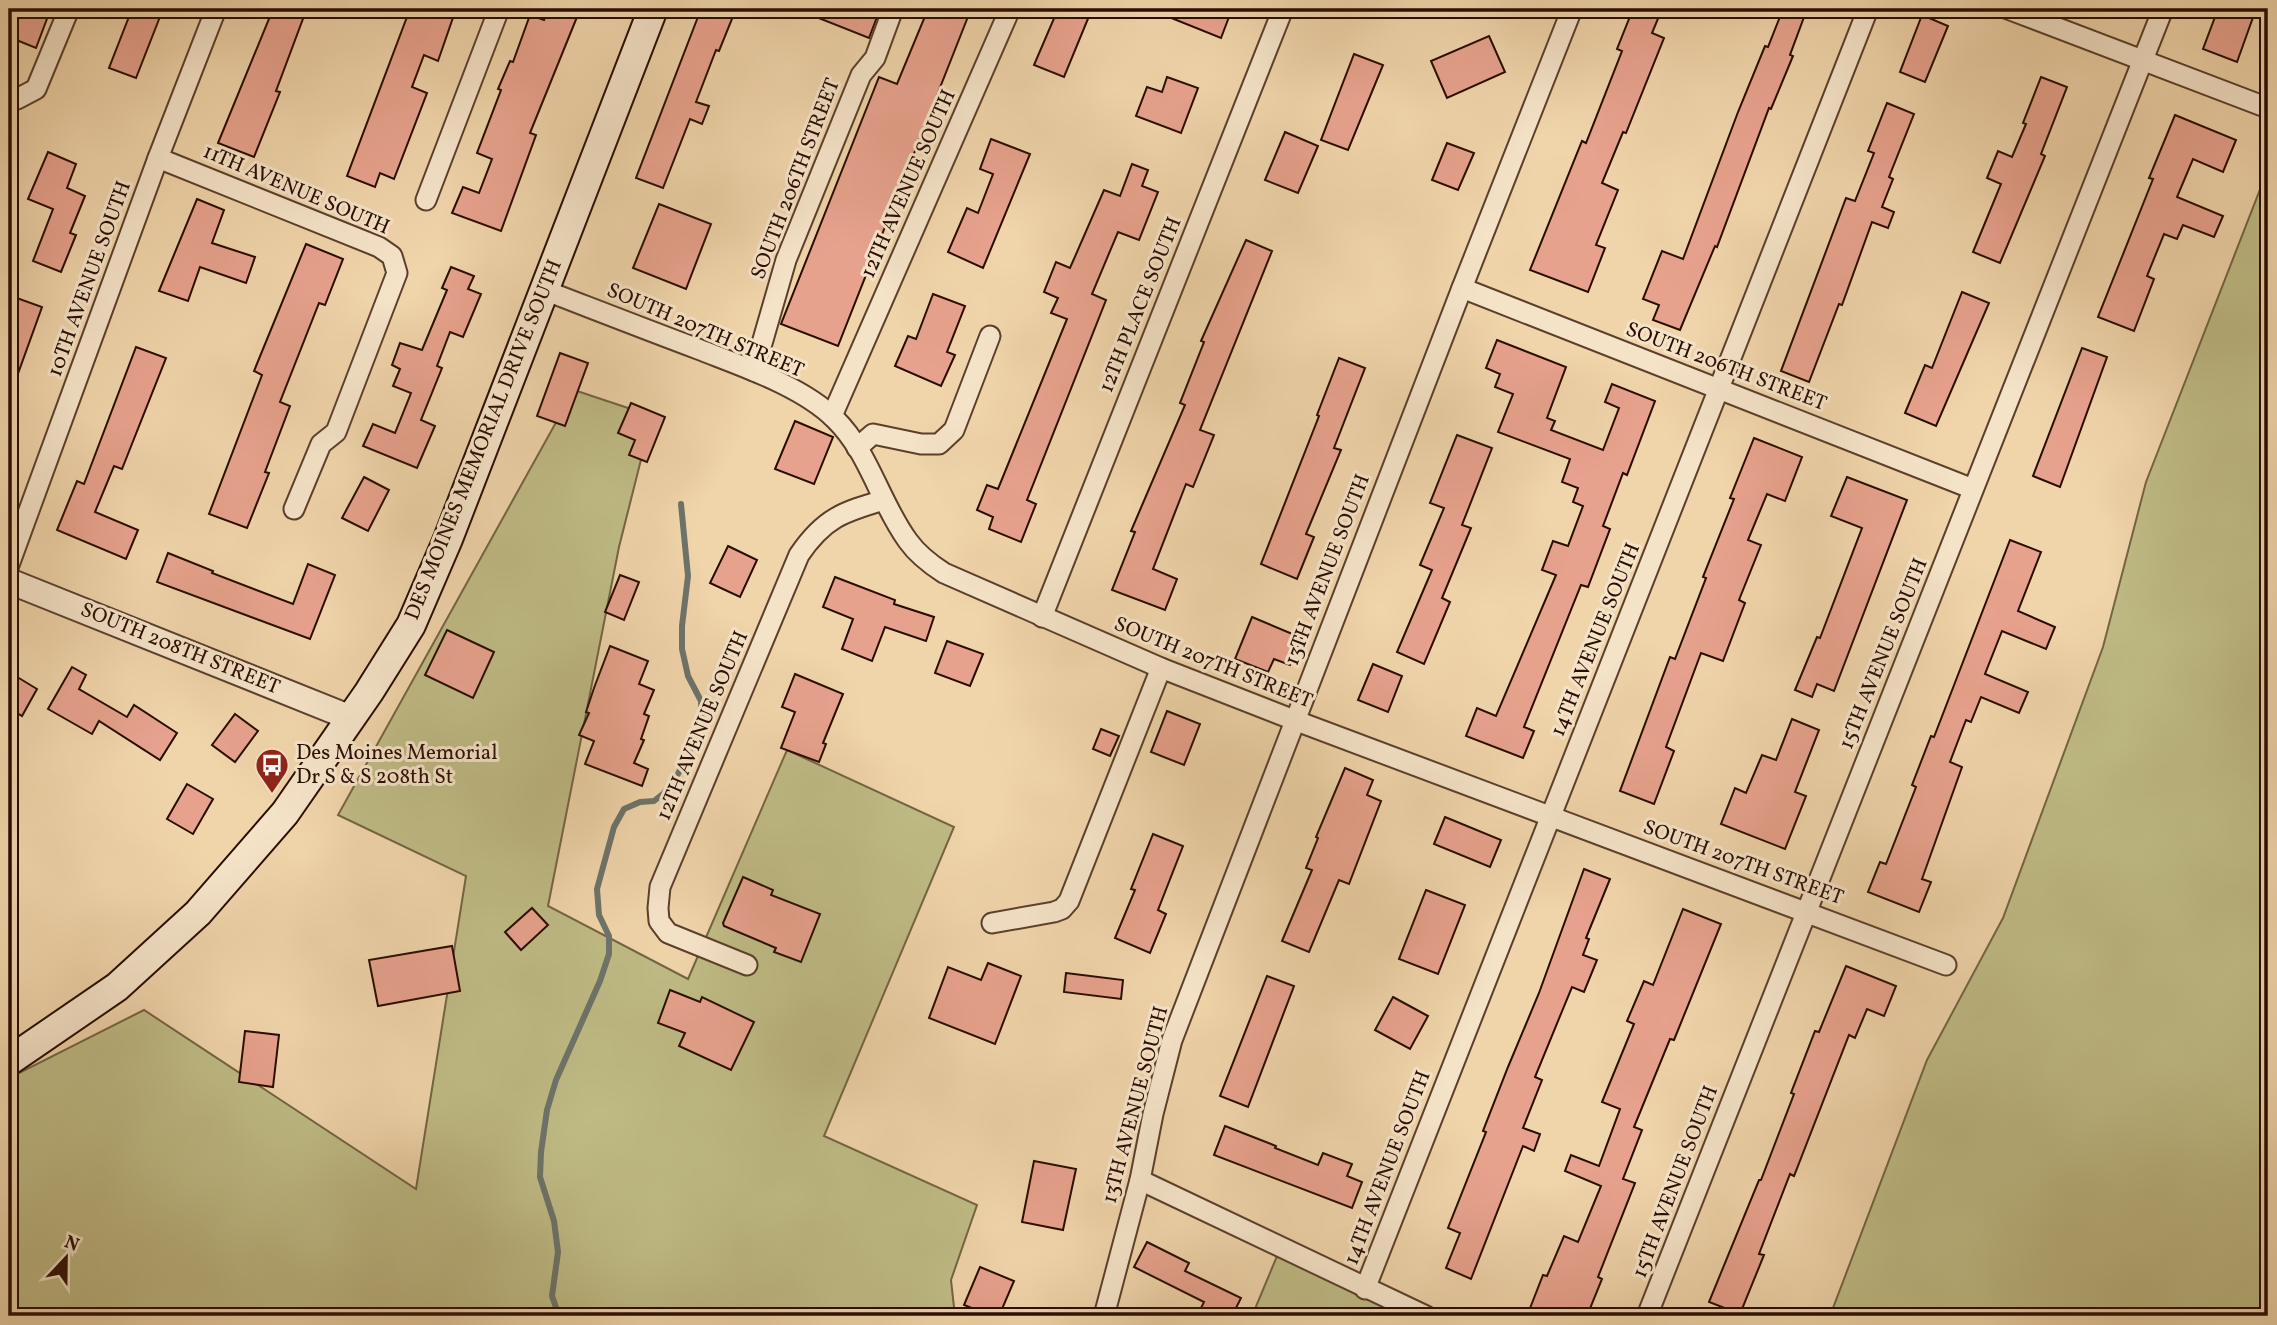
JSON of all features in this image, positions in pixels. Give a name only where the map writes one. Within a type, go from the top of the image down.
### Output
[{"type":"main road","name":"DES MOINES MEMORIAL DRIVE SOUTH","points":[[9,1061],[117,987],[198,913],[285,813],[411,625],[448,539],[653,9]]},
{"type":"street","points":[[9,99],[17,99],[36,89],[69,9]]},
{"type":"street","name":"10TH AVENUE SOUTH","points":[[9,565],[158,158],[216,9]]},
{"type":"street","points":[[426,200],[499,9]]},
{"type":"street","name":"SOUTH 206TH STREET","points":[[754,371],[791,247],[861,75],[875,58],[893,9]]},
{"type":"street","name":"12TH AVENUE SOUTH","points":[[832,416],[1010,9]]},
{"type":"street","name":"12TH PLACE SOUTH","points":[[1041,617],[1283,9]]},
{"type":"street","name":"13TH AVENUE SOUTH","points":[[1104,1316],[1140,1180],[1172,1040],[1572,9]]},
{"type":"street","name":"14TH AVENUE SOUTH","points":[[1365,1289],[1868,9]]},
{"type":"street","points":[[2008,9],[2268,108]]},
{"type":"street","name":"15TH AVENUE SOUTH","points":[[1647,1316],[2163,9]]},
{"type":"street","name":"11TH AVENUE SOUTH","points":[[158,158],[379,247],[392,256],[397,272],[336,432],[321,444],[294,509]]},
{"type":"street","name":"SOUTH 206TH STREET","points":[[1462,288],[1973,489]]},
{"type":"street","name":"SOUTH 207TH STREET","points":[[544,290],[754,371],[796,392],[832,416],[857,448],[908,541],[925,560],[944,573],[1161,668],[1946,965]]},
{"type":"street","points":[[857,448],[873,434],[920,444],[939,444],[954,430],[990,336]]},
{"type":"street","name":"12TH AVENUE SOUTH","points":[[747,965],[668,933],[659,921],[660,887],[799,555],[810,539],[832,518],[884,500]]},
{"type":"street","name":"SOUTH 208TH STREET","points":[[9,581],[351,718]]},
{"type":"street","points":[[992,923],[1054,912],[1062,909],[1069,901],[1161,668]]},
{"type":"street","points":[[1140,1180],[1426,1316]]},
{"type":"shaded area","points":[[2268,169],[2268,1316],[1830,1316],[1927,1060],[2003,918],[2103,647],[2146,482]]},
{"type":"shaded area","points":[[574,390],[652,416],[619,547],[548,906],[688,979],[787,750],[954,827],[824,1136],[977,1205],[951,1280],[955,1316],[9,1316],[9,1078],[144,1010],[416,1189],[466,876],[338,815]]},
{"type":"shaded area","points":[[1280,1249],[1428,1316],[1252,1316]]},
{"type":"building","points":[[9,9],[30,14],[31,9],[48,16],[36,48],[9,37]]},
{"type":"building","points":[[132,9],[163,9],[136,78],[109,68]]},
{"type":"building","points":[[273,9],[284,9],[304,16],[276,91],[280,92],[254,157],[218,143]]},
{"type":"building","points":[[410,9],[456,9],[438,61],[424,55],[412,87],[427,93],[394,179],[380,173],[375,187],[347,176]]},
{"type":"building","points":[[549,9],[577,17],[530,133],[536,135],[501,231],[452,213],[463,187],[479,193],[492,159],[477,153],[501,90],[498,89],[510,61],[513,62],[530,15],[544,20]]},
{"type":"building","points":[[701,9],[736,9],[719,51],[716,50],[696,102],[709,106],[702,124],[690,119],[663,188],[636,178]]},
{"type":"building","points":[[796,9],[880,9],[869,38]]},
{"type":"building","points":[[928,9],[971,9],[838,346],[781,324],[879,77],[897,84]]},
{"type":"building","points":[[1058,9],[1092,9],[1064,77],[1034,65]]},
{"type":"building","points":[[1149,9],[1232,9],[1221,38]]},
{"type":"building","points":[[1633,9],[1662,9],[1652,33],[1664,38],[1626,133],[1623,132],[1602,183],[1618,190],[1596,245],[1605,248],[1588,292],[1530,270],[1582,141],[1586,143],[1622,51],[1617,49]]},
{"type":"building","points":[[1783,9],[1807,9],[1790,55],[1793,56],[1771,109],[1769,108],[1717,247],[1715,246],[1680,330],[1653,320],[1659,305],[1643,299],[1662,251],[1683,259],[1738,112]]},
{"type":"building","points":[[2218,9],[2256,9],[2237,62],[2203,49]]},
{"type":"building","points":[[1922,15],[1948,26],[1925,82],[1900,72]]},
{"type":"building","points":[[1489,36],[1505,72],[1447,98],[1431,61]]},
{"type":"building","points":[[1354,54],[1383,65],[1348,150],[1321,140]]},
{"type":"building","points":[[1167,77],[1198,88],[1181,133],[1136,116],[1147,87],[1162,92]]},
{"type":"building","points":[[2041,77],[2067,87],[2041,154],[2045,156],[2000,263],[1973,252],[2001,184],[1987,178],[1998,151],[2012,157]]},
{"type":"building","points":[[1887,103],[1914,114],[1889,177],[1893,179],[1882,207],[1894,212],[1888,228],[1872,222],[1842,305],[1839,304],[1809,382],[1781,371],[1846,198],[1855,201],[1874,153],[1868,151]]},
{"type":"building","points":[[2175,115],[2236,140],[2223,172],[2193,159],[2177,197],[2223,216],[2214,237],[2183,225],[2177,239],[2164,234],[2147,276],[2154,279],[2134,331],[2098,317],[2153,179],[2149,178]]},
{"type":"building","points":[[1285,132],[1318,146],[1298,193],[1265,180]]},
{"type":"building","points":[[991,139],[1030,154],[983,268],[948,252],[967,208],[978,213],[993,174],[980,169]]},
{"type":"building","points":[[1447,143],[1474,153],[1458,190],[1432,180]]},
{"type":"building","points":[[48,152],[76,164],[67,188],[85,196],[70,233],[76,235],[61,272],[33,261],[53,209],[28,199]]},
{"type":"building","points":[[1132,164],[1148,170],[1142,186],[1158,192],[1139,240],[1118,232],[1092,294],[1106,300],[1027,500],[1036,504],[1021,542],[989,529],[993,517],[977,510],[987,485],[998,489],[1067,319],[1051,313],[1058,298],[1044,292],[1056,262],[1070,268],[1104,190],[1120,196]]},
{"type":"building","points":[[197,199],[224,210],[212,243],[255,257],[246,283],[200,267],[188,301],[159,291]]},
{"type":"building","points":[[659,204],[711,224],[686,289],[633,268]]},
{"type":"building","points":[[1246,240],[1272,251],[1200,430],[1214,435],[1193,487],[1186,484],[1153,569],[1177,579],[1165,610],[1112,590],[1135,532],[1131,531],[1185,405],[1180,403],[1204,342],[1201,341]]},
{"type":"building","points":[[306,244],[343,259],[325,305],[319,303],[280,402],[290,406],[265,472],[269,473],[247,528],[209,514],[262,375],[254,371]]},
{"type":"building","points":[[451,267],[474,276],[468,289],[481,294],[463,337],[450,332],[437,366],[442,368],[421,420],[435,426],[417,468],[363,446],[373,424],[395,433],[411,393],[393,386],[400,369],[392,365],[400,343],[422,350],[447,290],[442,288]]},
{"type":"building","points":[[1962,292],[1989,303],[1936,426],[1905,413],[1925,365],[1932,368]]},
{"type":"building","points":[[933,294],[965,306],[947,352],[955,355],[941,386],[895,366],[908,336],[916,339]]},
{"type":"building","points":[[14,297],[42,307],[9,393],[9,311]]},
{"type":"building","points":[[1497,340],[1566,367],[1547,418],[1555,421],[1551,430],[1603,450],[1619,408],[1605,402],[1612,384],[1655,401],[1627,475],[1623,473],[1603,526],[1610,529],[1588,587],[1581,585],[1524,727],[1534,731],[1523,758],[1466,736],[1477,708],[1496,716],[1556,575],[1542,570],[1553,541],[1568,546],[1583,506],[1573,502],[1578,488],[1562,482],[1570,459],[1498,432],[1513,394],[1495,387],[1500,374],[1486,368]]},
{"type":"building","points":[[136,347],[166,358],[122,469],[114,466],[95,512],[138,530],[126,559],[57,530],[77,481],[84,484]]},
{"type":"building","points":[[2082,348],[2107,357],[2060,487],[2033,476]]},
{"type":"building","points":[[560,353],[588,363],[565,426],[537,416]]},
{"type":"building","points":[[1339,358],[1365,368],[1334,448],[1341,450],[1306,534],[1314,537],[1297,579],[1261,564]]},
{"type":"building","points":[[631,403],[665,417],[647,462],[629,455],[635,440],[618,433]]},
{"type":"building","points":[[795,421],[833,437],[814,484],[775,469]]},
{"type":"building","points":[[1457,435],[1492,448],[1462,525],[1471,528],[1442,598],[1450,602],[1424,664],[1397,652],[1432,570],[1420,565],[1444,508],[1430,503]]},
{"type":"building","points":[[1754,438],[1802,457],[1785,501],[1767,494],[1748,540],[1761,545],[1739,600],[1745,603],[1723,661],[1701,653],[1666,747],[1674,751],[1654,804],[1620,791],[1670,657],[1675,659],[1706,578],[1703,577],[1734,499],[1730,498]]},
{"type":"building","points":[[364,477],[389,490],[368,531],[342,518]]},
{"type":"building","points":[[1847,477],[1907,500],[1834,691],[1817,684],[1812,697],[1795,690],[1817,637],[1820,638],[1862,528],[1831,516]]},
{"type":"building","points":[[2010,540],[2041,552],[2018,611],[2055,627],[2046,649],[2002,631],[1985,674],[2028,692],[2019,713],[1981,697],[1971,722],[1966,720],[1950,762],[1962,767],[1922,879],[1931,882],[1919,912],[1868,892],[1880,862],[1886,864],[1916,787],[1912,785],[1931,736],[1934,737]]},
{"type":"building","points":[[728,546],[757,560],[740,597],[710,583]]},
{"type":"building","points":[[168,553],[293,604],[308,564],[335,575],[310,639],[157,582]]},
{"type":"building","points":[[620,575],[639,582],[624,620],[605,612]]},
{"type":"building","points":[[835,577],[895,600],[894,604],[934,617],[926,641],[885,627],[872,661],[842,649],[853,619],[823,607]]},
{"type":"building","points":[[1252,617],[1302,638],[1290,665],[1274,659],[1268,672],[1235,659]]},
{"type":"building","points":[[447,630],[494,652],[473,698],[425,675]]},
{"type":"building","points":[[947,641],[983,654],[970,686],[935,673]]},
{"type":"building","points":[[610,646],[648,661],[639,684],[654,690],[644,714],[649,716],[641,739],[644,740],[634,763],[648,769],[642,786],[585,764],[594,741],[579,735],[589,713],[586,712]]},
{"type":"building","points":[[1373,664],[1402,676],[1388,712],[1358,700]]},
{"type":"building","points":[[72,667],[86,675],[79,689],[127,717],[134,705],[177,733],[160,760],[99,721],[92,734],[48,709]]},
{"type":"building","points":[[9,672],[37,689],[22,716],[9,708]]},
{"type":"building","points":[[795,674],[843,694],[823,743],[826,744],[819,762],[781,748],[795,712],[782,707]]},
{"type":"building","points":[[1167,711],[1200,724],[1184,765],[1151,752]]},
{"type":"building","points":[[235,714],[258,731],[235,762],[212,745]]},
{"type":"building","points":[[1792,719],[1819,730],[1795,792],[1806,796],[1785,849],[1721,824],[1735,788],[1746,793],[1762,755],[1776,760]]},
{"type":"building","points":[[1101,729],[1119,736],[1110,756],[1093,749]]},
{"type":"building","points":[[1345,768],[1373,780],[1367,795],[1381,801],[1349,884],[1339,880],[1309,952],[1282,941],[1312,870],[1306,868],[1318,838],[1316,837]]},
{"type":"building","points":[[187,784],[213,799],[193,834],[167,819]]},
{"type":"building","points":[[1445,817],[1501,840],[1490,867],[1434,844]]},
{"type":"building","points":[[1153,834],[1183,846],[1158,910],[1166,914],[1150,953],[1115,938],[1135,890],[1131,889]]},
{"type":"building","points":[[1584,869],[1610,879],[1586,938],[1589,939],[1583,955],[1597,960],[1584,992],[1572,987],[1535,1077],[1542,1080],[1523,1128],[1540,1134],[1534,1151],[1523,1146],[1471,1279],[1446,1268],[1460,1233],[1448,1228]]},
{"type":"building","points":[[743,877],[773,890],[771,895],[820,914],[801,962],[774,952],[776,948],[724,926]]},
{"type":"building","points":[[1426,890],[1465,905],[1438,974],[1399,959]]},
{"type":"building","points":[[532,908],[548,925],[521,950],[505,932]]},
{"type":"building","points":[[1683,909],[1721,924],[1674,1040],[1670,1039],[1634,1127],[1642,1130],[1623,1179],[1635,1183],[1598,1277],[1602,1279],[1587,1316],[1527,1316],[1543,1275],[1547,1276],[1564,1236],[1578,1242],[1601,1186],[1565,1171],[1571,1155],[1599,1166],[1620,1109],[1602,1102],[1634,1024],[1627,1021],[1644,981],[1653,985]]},
{"type":"building","points":[[452,946],[460,991],[378,1006],[369,960]]},
{"type":"building","points":[[988,963],[1021,976],[995,1044],[929,1018],[948,967],[981,980]]},
{"type":"building","points":[[1846,966],[1896,986],[1884,1016],[1867,1009],[1855,1038],[1849,1035],[1794,1176],[1790,1174],[1759,1254],[1764,1255],[1740,1314],[1709,1302],[1761,1180],[1815,1031],[1819,1032]]},
{"type":"building","points":[[1066,973],[1123,980],[1121,999],[1064,992]]},
{"type":"building","points":[[1267,976],[1294,986],[1248,1107],[1220,1096]]},
{"type":"building","points":[[670,990],[700,1002],[702,997],[754,1022],[731,1070],[679,1046],[685,1033],[658,1023]]},
{"type":"building","points":[[1393,997],[1428,1016],[1410,1049],[1375,1030]]},
{"type":"building","points":[[245,1031],[279,1035],[273,1087],[239,1082]]},
{"type":"building","points":[[1225,1126],[1318,1165],[1323,1153],[1352,1164],[1347,1176],[1362,1182],[1352,1208],[1214,1155]]},
{"type":"building","points":[[1034,1161],[1076,1169],[1063,1230],[1022,1222]]},
{"type":"building","points":[[1147,1242],[1189,1263],[1185,1271],[1241,1298],[1232,1316],[1197,1316],[1204,1302],[1134,1267]]},
{"type":"building","points":[[980,1267],[1014,1281],[999,1316],[964,1305]]},
{"type":"waterway","points":[[559,1316],[552,1296],[558,1252],[554,1221],[540,1177],[541,1152],[547,1110],[556,1080],[600,981],[609,954],[609,936],[599,915],[597,889],[614,827],[624,809],[640,802],[654,801],[664,793],[678,774],[702,725],[701,701],[688,676],[682,649],[688,576],[681,504]]},
{"type":"place","name":"Des Moines Memorial Dr S & S 208th St","points":[[272,795]]}]
